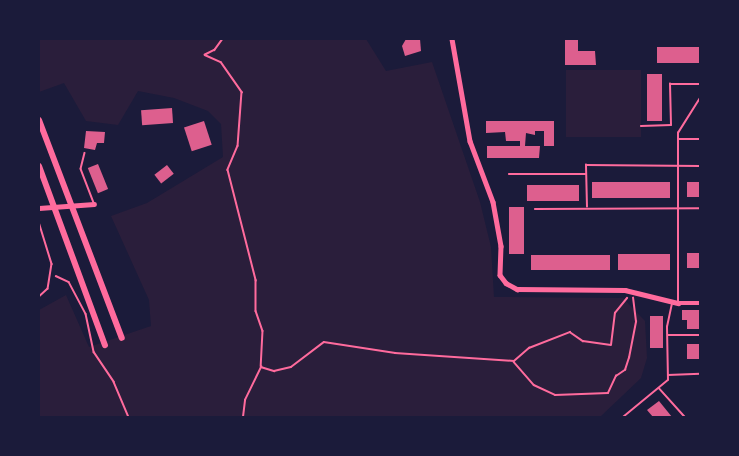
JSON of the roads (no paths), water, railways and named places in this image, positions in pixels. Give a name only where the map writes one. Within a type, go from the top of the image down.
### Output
[{"type":"highway","points":[[39,120],[122,338]]},
{"type":"highway","points":[[39,166],[105,345]]},
{"type":"street","points":[[452,39],[470,141],[493,202],[501,246],[500,275],[506,283],[517,289],[632,292],[675,302],[700,303]]},
{"type":"street","points":[[39,208],[94,204]]},
{"type":"lane","points":[[641,126],[671,125],[670,84],[700,84]]},
{"type":"lane","points":[[623,417],[668,380],[667,335],[675,302],[678,139],[700,98]]},
{"type":"lane","points":[[678,139],[700,139]]},
{"type":"lane","points":[[85,153],[81,169],[94,204]]},
{"type":"lane","points":[[587,208],[586,165],[700,166]]},
{"type":"lane","points":[[509,174],[586,174]]},
{"type":"lane","points":[[535,209],[700,208]]},
{"type":"lane","points":[[39,222],[52,275],[48,289],[39,297]]},
{"type":"lane","points":[[667,335],[700,335]]},
{"type":"lane","points":[[668,375],[700,374]]},
{"type":"lane","points":[[659,387],[685,417]]}]
